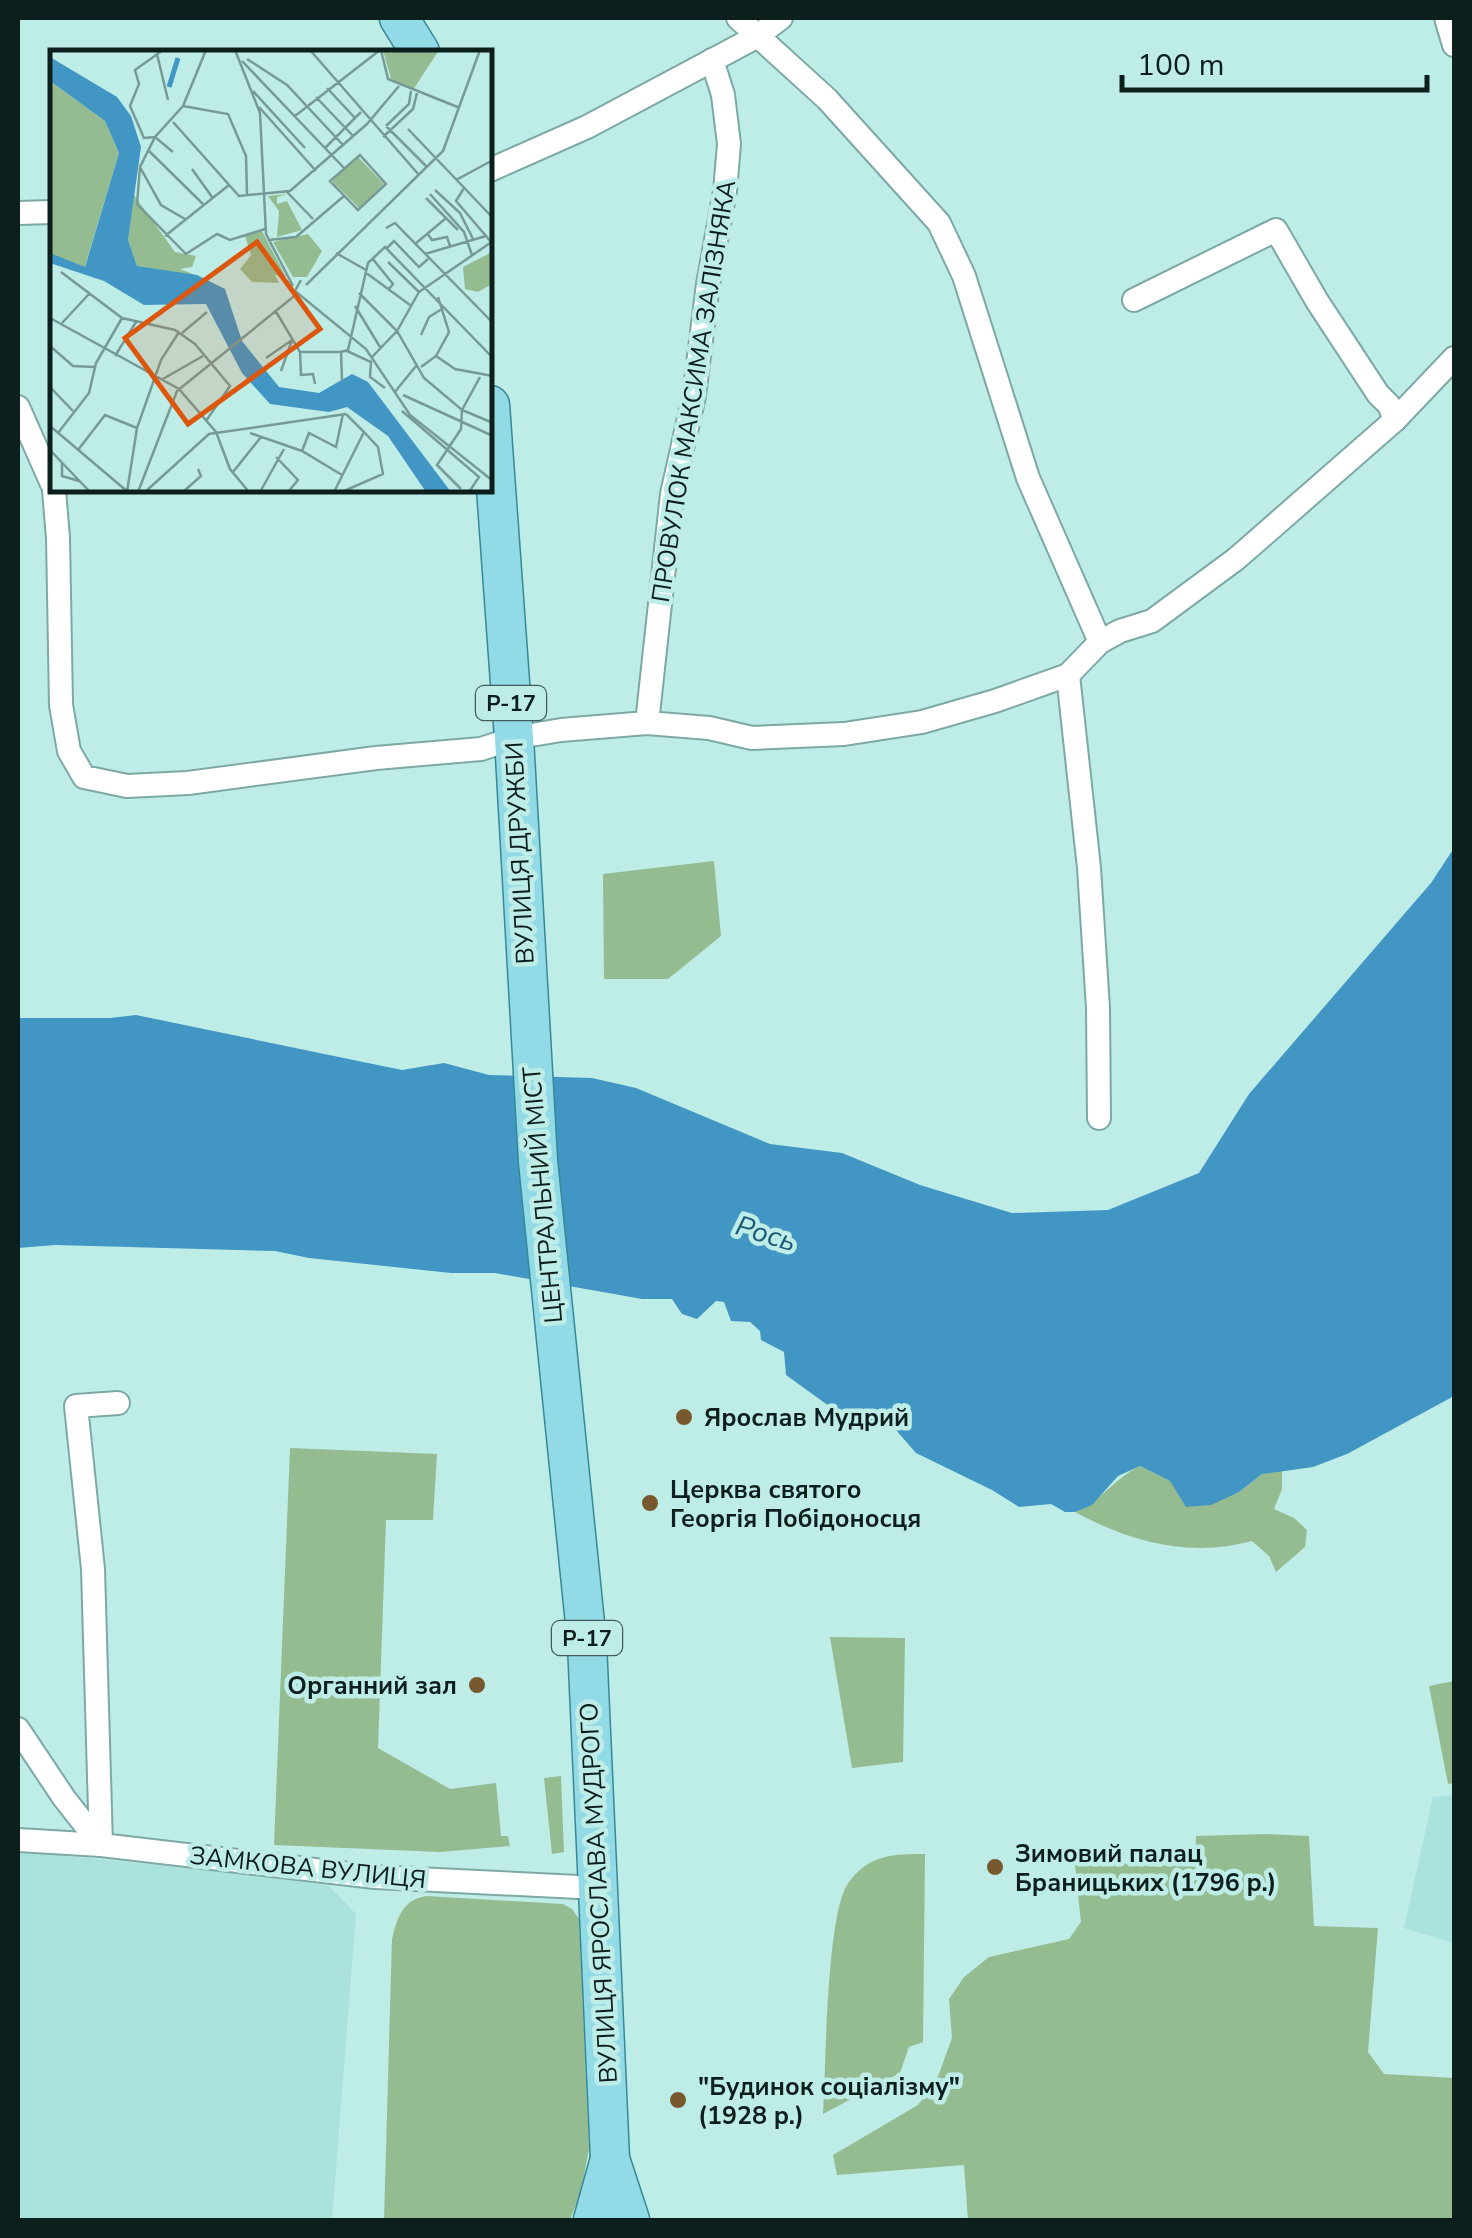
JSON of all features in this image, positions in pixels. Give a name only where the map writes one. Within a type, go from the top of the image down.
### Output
[{"type":"main road","points":[[399,18],[419,50]]},
{"type":"main road","name":"ВУЛИЦЯ ДРУЖБИ","points":[[492,433],[514,738],[526,1001]]},
{"type":"main road","name":"ЦЕНТРАЛЬНИЙ МІСТ","points":[[526,1001],[560,1388]]},
{"type":"main road","name":"ВУЛИЦЯ ЯРОСЛАВА МУДРОГО","points":[[560,1388],[587,1643],[610,2160],[630,2220]]},
{"type":"main road","name":"ВУЛИЦЯ ЯРОСЛАВА МУДРОГО","points":[[593,2220],[610,2160]]},
{"type":"street","points":[[738,18],[827,99],[939,223],[964,276],[1028,478],[1100,642]]},
{"type":"street","points":[[492,169],[587,127],[756,37],[781,18]]},
{"type":"street","points":[[1446,18],[1454,44]]},
{"type":"street","name":"ПРОВУЛОК МАКСИМА ЗАЛІЗНЯКА","points":[[647,723],[672,494],[694,396],[725,192],[729,144],[723,95],[712,60]]},
{"type":"street","points":[[18,214],[50,212]]},
{"type":"street","points":[[1134,300],[1276,230],[1316,302],[1378,394],[1390,405],[1395,420]]},
{"type":"street","points":[[53,492],[61,705],[69,751],[84,777],[127,786],[188,783],[376,758],[481,749],[514,738],[562,730],[647,723],[709,728],[752,738],[844,734],[922,722],[1068,675],[1100,642],[1152,621],[1236,558],[1395,420],[1454,358]]},
{"type":"street","points":[[18,407],[50,480]]},
{"type":"street","points":[[1068,675],[1089,868],[1098,1008],[1098,1118]]},
{"type":"street","points":[[102,1845],[93,1569],[76,1406],[118,1403]]},
{"type":"street","points":[[18,1729],[64,1798],[102,1845]]},
{"type":"street","name":"ЗАМКОВА ВУЛИЦЯ","points":[[18,1840],[102,1845],[375,1877],[599,1888]]},
{"type":"shaded area","points":[[1454,1795],[1454,1943],[1404,1928],[1433,1797]]},
{"type":"shaded area","points":[[18,1851],[276,1877],[329,1886],[356,1914],[332,2220],[18,2220]]},
{"type":"green space","points":[[714,861],[721,936],[668,979],[604,979],[603,874]]},
{"type":"green space","points":[[290,1448],[437,1454],[433,1520],[386,1520],[378,1748],[450,1789],[496,1783],[501,1836],[508,1836],[510,1846],[440,1852],[274,1845]]},
{"type":"green space","points":[[1140,1466],[1170,1481],[1239,1492],[1262,1474],[1282,1470],[1282,1489],[1274,1509],[1294,1518],[1307,1530],[1305,1547],[1276,1572],[1269,1556],[1252,1541],[1206,1548],[1161,1544],[1117,1532],[1075,1512]]},
{"type":"green space","points":[[830,1637],[905,1638],[903,1762],[852,1768]]},
{"type":"green space","points":[[1454,1681],[1454,1783],[1448,1784],[1429,1686]]},
{"type":"green space","points":[[561,1776],[564,1852],[552,1854],[544,1778]]},
{"type":"green space","points":[[1196,1836],[1309,1836],[1314,1926],[1378,1928],[1368,2052],[1384,2074],[1454,2078],[1454,2220],[968,2220],[964,2165],[837,2175],[833,2155],[918,2105],[936,2082],[952,2038],[949,1999],[964,1977],[989,1957],[1069,1939],[1081,1922],[1075,1865],[1195,1862]]},
{"type":"green space","points":[[925,1854],[923,2042],[909,2047],[900,2073],[823,2114],[831,1957],[841,1898],[857,1873],[874,1861],[893,1855]]},
{"type":"green space","points":[[426,1896],[563,1904],[579,1919],[589,2149],[581,2191],[570,2220],[384,2220],[392,1939],[402,1911],[412,1901]]},
{"type":"water","name":"Рось","points":[[1454,848],[1454,1396],[1347,1454],[1313,1467],[1262,1474],[1239,1492],[1211,1505],[1186,1507],[1170,1481],[1140,1466],[1118,1476],[1092,1505],[1075,1512],[1065,1512],[1051,1504],[1019,1507],[916,1453],[896,1430],[847,1419],[786,1375],[784,1352],[761,1340],[760,1331],[750,1322],[731,1321],[724,1302],[716,1301],[697,1319],[682,1314],[672,1299],[642,1299],[495,1273],[451,1273],[275,1251],[55,1245],[18,1248],[18,1018],[136,1015],[402,1070],[444,1063],[489,1075],[592,1078],[636,1088],[770,1144],[842,1153],[920,1185],[1012,1213],[1108,1210],[1199,1173],[1249,1094],[1431,883]]},
{"type":"place","name":"Ярослав Мудрий","points":[[684,1417]]},
{"type":"place","name":"Церква святого Георгія Побідоносця","points":[[650,1503]]},
{"type":"place","name":"Органний зал","points":[[477,1685]]},
{"type":"place","name":"Зимовий палац Браницьких (1796 р.)","points":[[995,1867]]},
{"type":"place","name":"\"Будинок соціалізму\" (1928 р.)","points":[[678,2100]]}]
